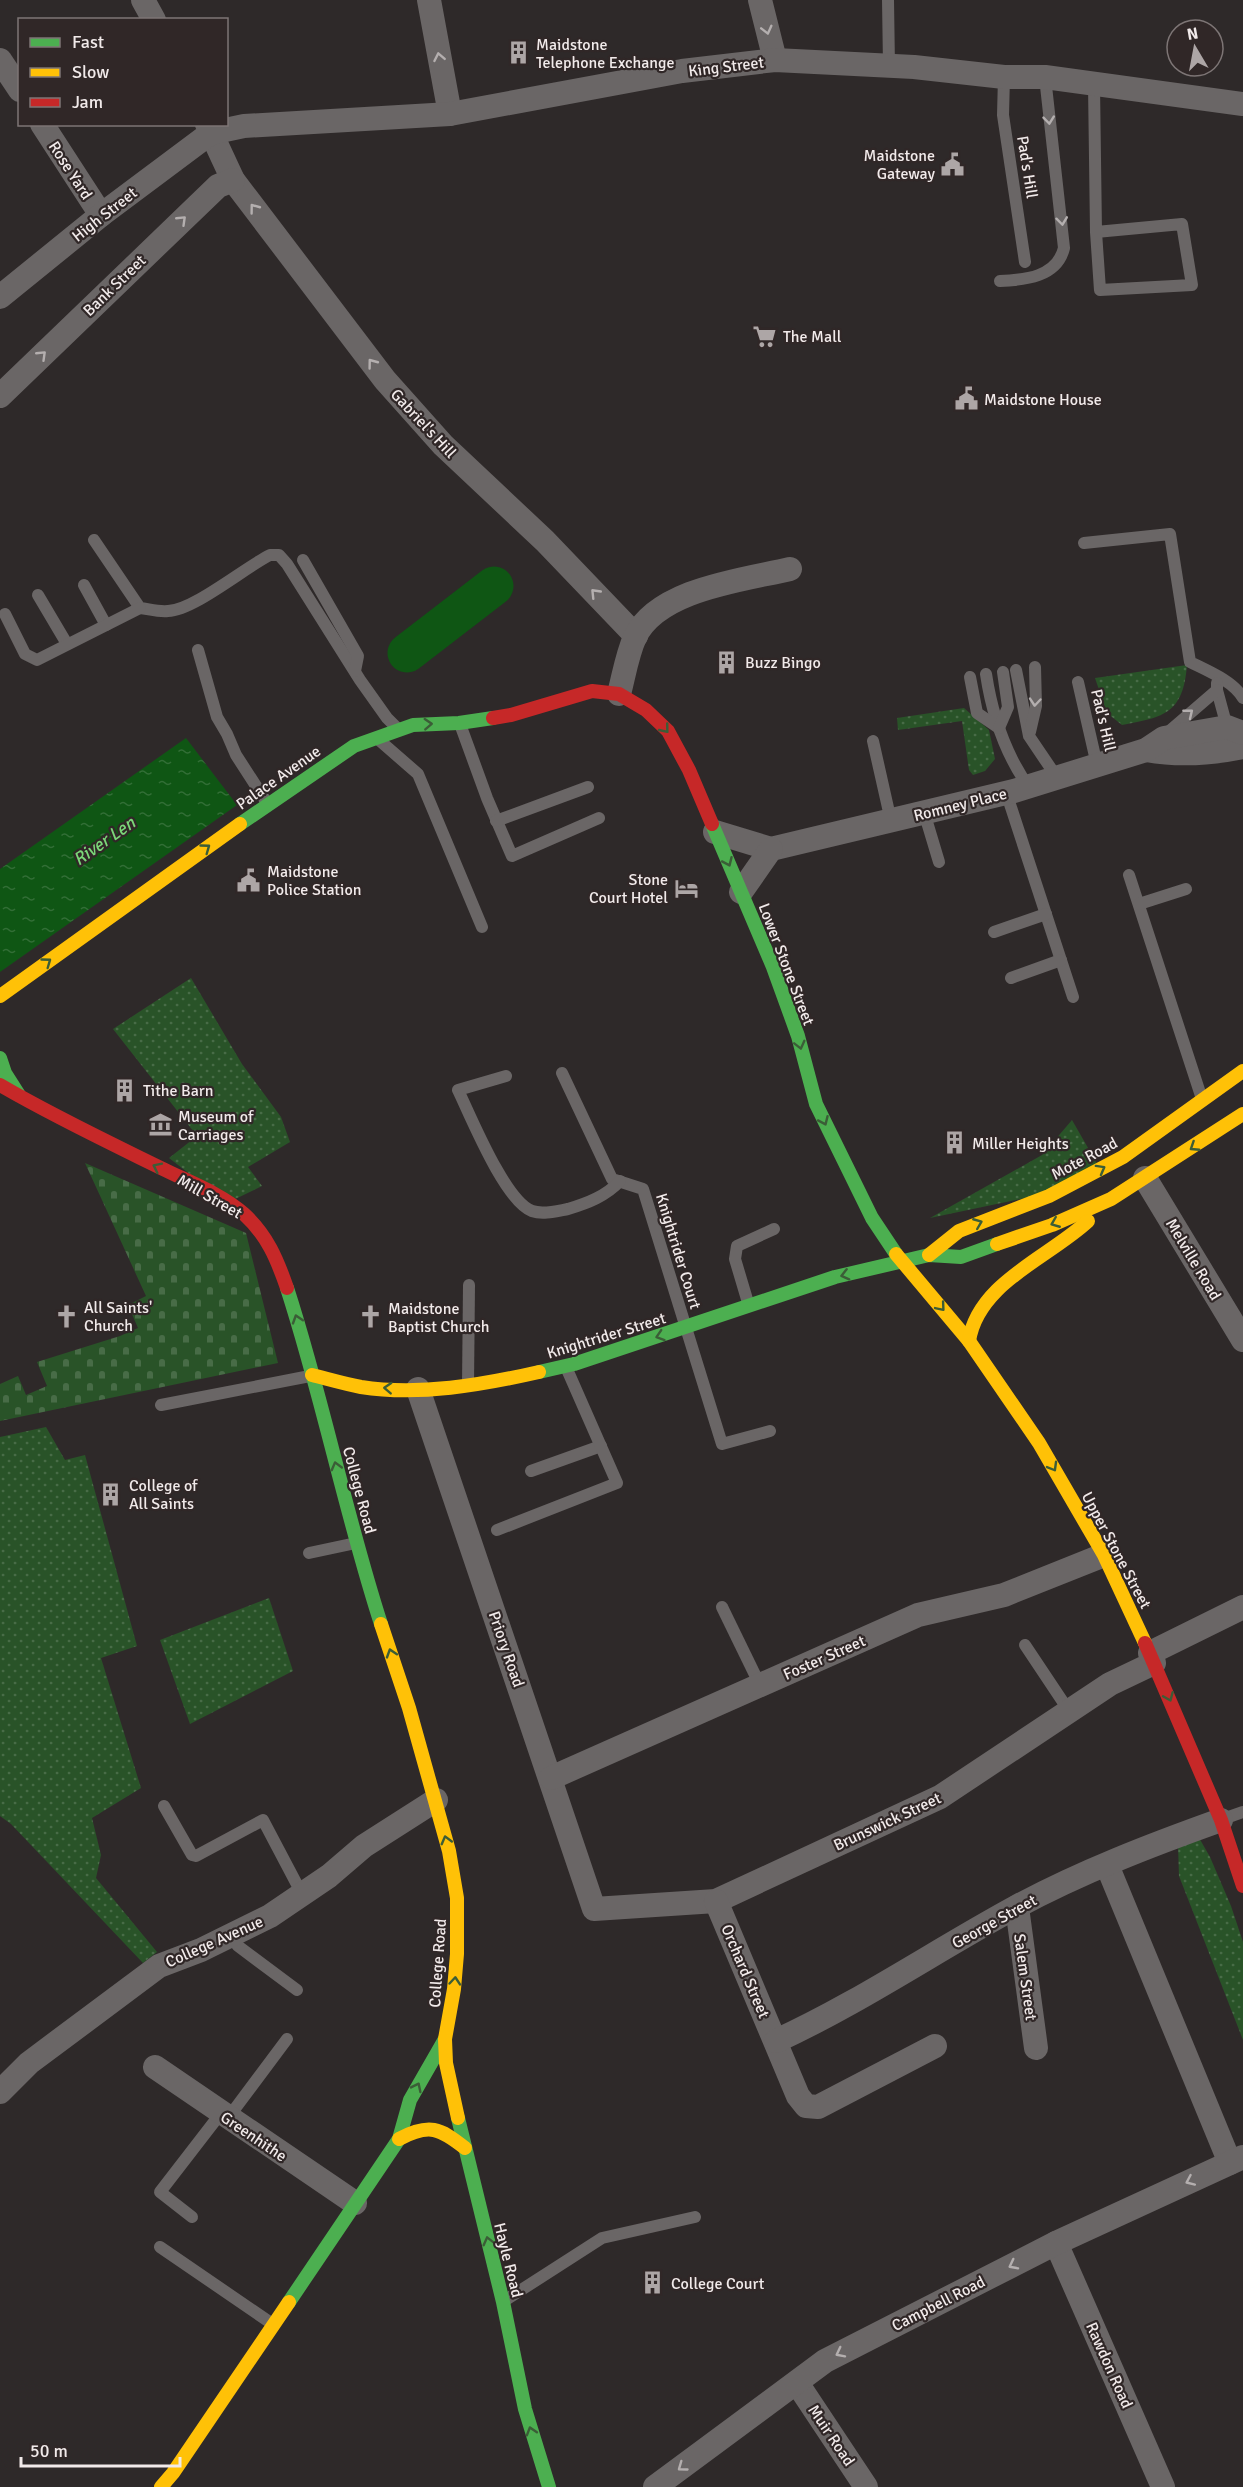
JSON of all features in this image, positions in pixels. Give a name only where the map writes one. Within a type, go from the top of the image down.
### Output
[{"type":"main road","name":"Palace Avenue","points":[[0,996],[334,758],[376,737],[413,725],[459,723],[532,710],[592,691],[619,694]]},
{"type":"main road","name":"Lower Stone Street","points":[[619,694],[646,710],[668,731],[689,770],[773,967],[798,1036],[816,1104],[879,1231],[902,1263]]},
{"type":"main road","name":"Mill Street","points":[[1,1071],[19,1095],[48,1112],[213,1194],[242,1212],[262,1233],[276,1256],[300,1329],[312,1375]]},
{"type":"main road","name":"Mote Road","points":[[929,1255],[959,1231],[1049,1196],[1097,1172],[1203,1101],[1243,1071]]},
{"type":"main road","name":"Mote Road","points":[[902,1263],[929,1255],[961,1257],[1052,1225],[1111,1199],[1241,1117]]},
{"type":"main road","points":[[969,1341],[970,1326],[989,1296],[1072,1236],[1111,1199]]},
{"type":"main road","name":"Knightrider Street","points":[[312,1375],[362,1387],[418,1389],[468,1387],[565,1366],[835,1277],[902,1263]]},
{"type":"main road","name":"Upper Stone Street","points":[[902,1263],[969,1341],[1039,1443],[1104,1555],[1152,1658],[1232,1816],[1243,1886]]},
{"type":"main road","name":"College Road","points":[[161,2487],[275,2325],[399,2139],[401,2120],[426,2069],[445,2039],[454,1989],[457,1898],[449,1851],[436,1800],[357,1543],[312,1375]]},
{"type":"main road","name":"Hayle Road","points":[[445,2039],[450,2088],[503,2302],[525,2409],[549,2487]]},
{"type":"main road","points":[[399,2139],[410,2132],[424,2128],[443,2130],[465,2148]]},
{"type":"street","points":[[143,0],[153,18]]},
{"type":"street","points":[[429,0],[450,114]]},
{"type":"street","points":[[760,0],[775,60]]},
{"type":"street","points":[[0,60],[18,87]]},
{"type":"street","name":"King Street","points":[[209,129],[450,114],[682,71],[775,60],[889,66],[1004,77],[1045,77],[1243,104]]},
{"type":"street","name":"Rose Yard","points":[[43,126],[101,215]]},
{"type":"street","name":"Gabriel's Hill","points":[[209,129],[233,180],[385,380],[442,445],[545,541],[636,636]]},
{"type":"street","name":"High Street","points":[[0,297],[209,129]]},
{"type":"street","name":"Bank Street","points":[[0,396],[218,186],[233,180]]},
{"type":"street","points":[[619,694],[636,636],[652,614],[676,599],[706,589],[790,569]]},
{"type":"street","name":"Romney Place","points":[[771,849],[1017,789],[1097,765],[1155,744],[1235,730]]},
{"type":"street","name":"Romney Place","points":[[1155,744],[1174,755],[1211,753],[1243,747]]},
{"type":"street","points":[[715,832],[771,849],[741,892]]},
{"type":"street","name":"Melville Road","points":[[1145,1178],[1243,1340]]},
{"type":"street","name":"Priory Road","points":[[418,1389],[594,1909]]},
{"type":"street","name":"Foster Street","points":[[551,1778],[918,1615],[1004,1595],[1104,1555]]},
{"type":"street","name":"Brunswick Street","points":[[594,1909],[716,1901],[940,1797],[1110,1684],[1243,1607]]},
{"type":"street","name":"College Avenue","points":[[0,2092],[29,2063],[159,1966],[230,1936],[270,1916],[329,1876],[364,1846],[436,1800]]},
{"type":"street","name":"George Street","points":[[776,2041],[813,2024],[1017,1907],[1139,1850],[1232,1816]]},
{"type":"street","points":[[1107,1865],[1237,2160]]},
{"type":"street","name":"Orchard Street","points":[[716,1901],[798,2096],[806,2106],[812,2108],[935,2046]]},
{"type":"street","name":"Salem Street","points":[[1017,1907],[1036,2048]]},
{"type":"street","name":"Greenhithe","points":[[155,2067],[355,2203]]},
{"type":"street","name":"Campbell Road","points":[[655,2487],[825,2361],[1056,2243],[1237,2160]]},
{"type":"street","name":"Rawdon Road","points":[[1056,2243],[1163,2487]]},
{"type":"street","name":"Muir Road","points":[[797,2383],[866,2487]]},
{"type":"lane","points":[[888,0],[889,66]]},
{"type":"lane","name":"Pad's Hill","points":[[1004,77],[1003,115],[1026,262]]},
{"type":"lane","points":[[1000,282],[1039,276],[1062,254],[1064,238],[1045,77]]},
{"type":"lane","points":[[1094,85],[1096,232],[1100,290],[1192,285],[1182,224],[1096,232]]},
{"type":"lane","points":[[1084,543],[1170,534],[1190,662],[1218,676],[1243,698]]},
{"type":"lane","points":[[94,540],[140,608]]},
{"type":"lane","points":[[5,614],[26,654],[37,660],[140,608],[167,612],[179,609],[262,558],[279,555],[387,718],[398,729]]},
{"type":"lane","points":[[303,560],[358,656],[355,671]]},
{"type":"lane","points":[[84,585],[106,625]]},
{"type":"lane","points":[[38,595],[67,644]]},
{"type":"lane","points":[[198,650],[217,717],[236,756],[268,804]]},
{"type":"lane","points":[[1029,736],[1035,706],[1035,667]]},
{"type":"lane","points":[[1016,670],[1029,736],[1056,776]]},
{"type":"lane","points":[[999,728],[1008,707],[1002,672]]},
{"type":"lane","points":[[986,674],[989,695],[1009,754],[1046,914],[1073,997]]},
{"type":"lane","points":[[1218,676],[1216,690],[1235,730]]},
{"type":"lane","points":[[970,677],[977,712],[999,728]]},
{"type":"lane","name":"Pad's Hill","points":[[1078,682],[1097,765]]},
{"type":"lane","points":[[1155,744],[1216,690]]},
{"type":"lane","points":[[459,723],[496,821],[512,856],[599,818]]},
{"type":"lane","points":[[376,737],[418,774],[482,927]]},
{"type":"lane","points":[[873,741],[891,821]]},
{"type":"lane","points":[[496,821],[588,787]]},
{"type":"lane","points":[[924,812],[939,862]]},
{"type":"lane","points":[[1130,875],[1203,1101]]},
{"type":"lane","points":[[1139,904],[1186,889]]},
{"type":"lane","points":[[994,932],[1046,914]]},
{"type":"lane","points":[[1011,978],[1061,960]]},
{"type":"lane","name":"Knightrider Court","points":[[562,1073],[612,1179],[643,1189],[685,1327]]},
{"type":"lane","points":[[506,1076],[458,1090],[498,1171],[519,1203],[532,1211],[552,1212],[582,1205],[609,1193],[620,1181]]},
{"type":"lane","points":[[749,1307],[735,1259],[737,1246],[774,1229]]},
{"type":"lane","points":[[468,1387],[469,1285]]},
{"type":"lane","points":[[685,1327],[722,1443],[770,1431]]},
{"type":"lane","points":[[496,1530],[617,1483],[565,1366]]},
{"type":"lane","points":[[161,1405],[312,1375]]},
{"type":"lane","points":[[531,1471],[600,1446]]},
{"type":"lane","points":[[309,1553],[357,1543]]},
{"type":"lane","points":[[722,1607],[760,1685]]},
{"type":"lane","points":[[1025,1646],[1069,1711]]},
{"type":"lane","points":[[164,1806],[192,1856],[196,1856],[263,1820],[302,1894]]},
{"type":"lane","points":[[230,1936],[238,1946],[297,1990]]},
{"type":"lane","points":[[192,2217],[160,2192],[286,2038]]},
{"type":"lane","points":[[503,2302],[602,2238],[695,2217]]},
{"type":"lane","points":[[160,2247],[275,2325]]},
{"type":"green space","points":[[1187,665],[1181,694],[1169,710],[1150,719],[1122,725],[1107,713],[1095,678]]},
{"type":"green space","points":[[964,708],[989,730],[995,759],[985,771],[973,775],[969,770],[962,721],[898,730],[897,718]]},
{"type":"green space","points":[[191,978],[242,1064],[281,1117],[290,1142],[248,1167],[262,1186],[227,1203],[169,1158],[197,1136],[113,1029]]},
{"type":"green space","points":[[1072,1120],[1099,1167],[1030,1197],[930,1218],[1042,1155]]},
{"type":"green space","points":[[85,1163],[246,1233],[278,1363],[0,1421],[0,1384],[18,1376],[26,1395],[47,1386],[37,1362],[120,1336],[138,1328],[128,1305],[146,1296]]},
{"type":"green space","points":[[46,1427],[65,1460],[85,1455],[137,1646],[101,1658],[141,1788],[92,1818],[101,1855],[96,1878],[157,1952],[143,1963],[11,1824],[0,1816],[0,1437]]},
{"type":"green space","points":[[269,1598],[293,1671],[190,1724],[160,1640]]},
{"type":"green space","points":[[1198,1836],[1210,1857],[1231,1906],[1243,1942],[1243,2040],[1179,1876],[1178,1845]]},
{"type":"water","points":[[186,738],[237,805],[0,972],[0,869]]},
{"type":"waterway","name":"River Len","points":[[407,653],[494,586]]},
{"type":"traffic: fast","points":[[240,824],[354,746],[413,725],[459,723],[493,718]]},
{"type":"traffic: fast","points":[[712,824],[773,967],[798,1036],[816,1104],[872,1218],[896,1254]]},
{"type":"traffic: fast","points":[[0,1058],[5,1073],[19,1095]]},
{"type":"traffic: fast","points":[[539,1372],[574,1364],[835,1277],[929,1255],[961,1257],[997,1244]]},
{"type":"traffic: fast","points":[[287,1288],[381,1624]]},
{"type":"traffic: fast","points":[[289,2302],[399,2139],[410,2100],[445,2039]]},
{"type":"traffic: fast","points":[[458,2118],[503,2302],[525,2409],[549,2487]]},
{"type":"traffic: slow","points":[[0,996],[240,824]]},
{"type":"traffic: slow","points":[[929,1255],[959,1231],[1049,1196],[1123,1157],[1243,1071]]},
{"type":"traffic: slow","points":[[997,1244],[1052,1225],[1111,1199],[1243,1114]]},
{"type":"traffic: slow","points":[[969,1341],[975,1321],[986,1303],[1000,1287],[1088,1221]]},
{"type":"traffic: slow","points":[[896,1254],[969,1341],[1039,1443],[1104,1555],[1145,1643]]},
{"type":"traffic: slow","points":[[312,1375],[361,1387],[428,1390],[473,1385],[539,1372]]},
{"type":"traffic: slow","points":[[381,1624],[409,1708],[449,1851],[457,1898],[457,1954],[454,1989],[445,2039],[446,2063],[458,2118]]},
{"type":"traffic: slow","points":[[399,2139],[418,2131],[434,2130],[448,2136],[465,2148]]},
{"type":"traffic: slow","points":[[161,2487],[173,2473],[289,2302]]},
{"type":"traffic: jam","points":[[493,718],[511,715],[592,691],[619,694],[646,710],[668,731],[689,770],[712,824]]},
{"type":"traffic: jam","points":[[0,1085],[226,1200],[259,1230],[275,1257],[287,1288]]},
{"type":"traffic: jam","points":[[1145,1643],[1221,1820],[1243,1886]]},
{"type":"place","name":"Maidstone Telephone Exchange","points":[[518,53]]},
{"type":"place","name":"Maidstone Gateway","points":[[953,164]]},
{"type":"place","name":"The Mall","points":[[765,336]]},
{"type":"place","name":"Maidstone House","points":[[966,399]]},
{"type":"place","name":"Buzz Bingo","points":[[727,662]]},
{"type":"place","name":"Maidstone Police Station","points":[[249,880]]},
{"type":"place","name":"Stone Court Hotel","points":[[686,888]]},
{"type":"place","name":"Tithe Barn","points":[[125,1090]]},
{"type":"place","name":"Museum of Carriages","points":[[160,1125]]},
{"type":"place","name":"Miller Heights","points":[[954,1143]]},
{"type":"place","name":"All Saints' Church","points":[[66,1316]]},
{"type":"place","name":"Maidstone Baptist Church","points":[[370,1317]]},
{"type":"place","name":"College of All Saints","points":[[111,1494]]},
{"type":"place","name":"College Court","points":[[653,2283]]}]
